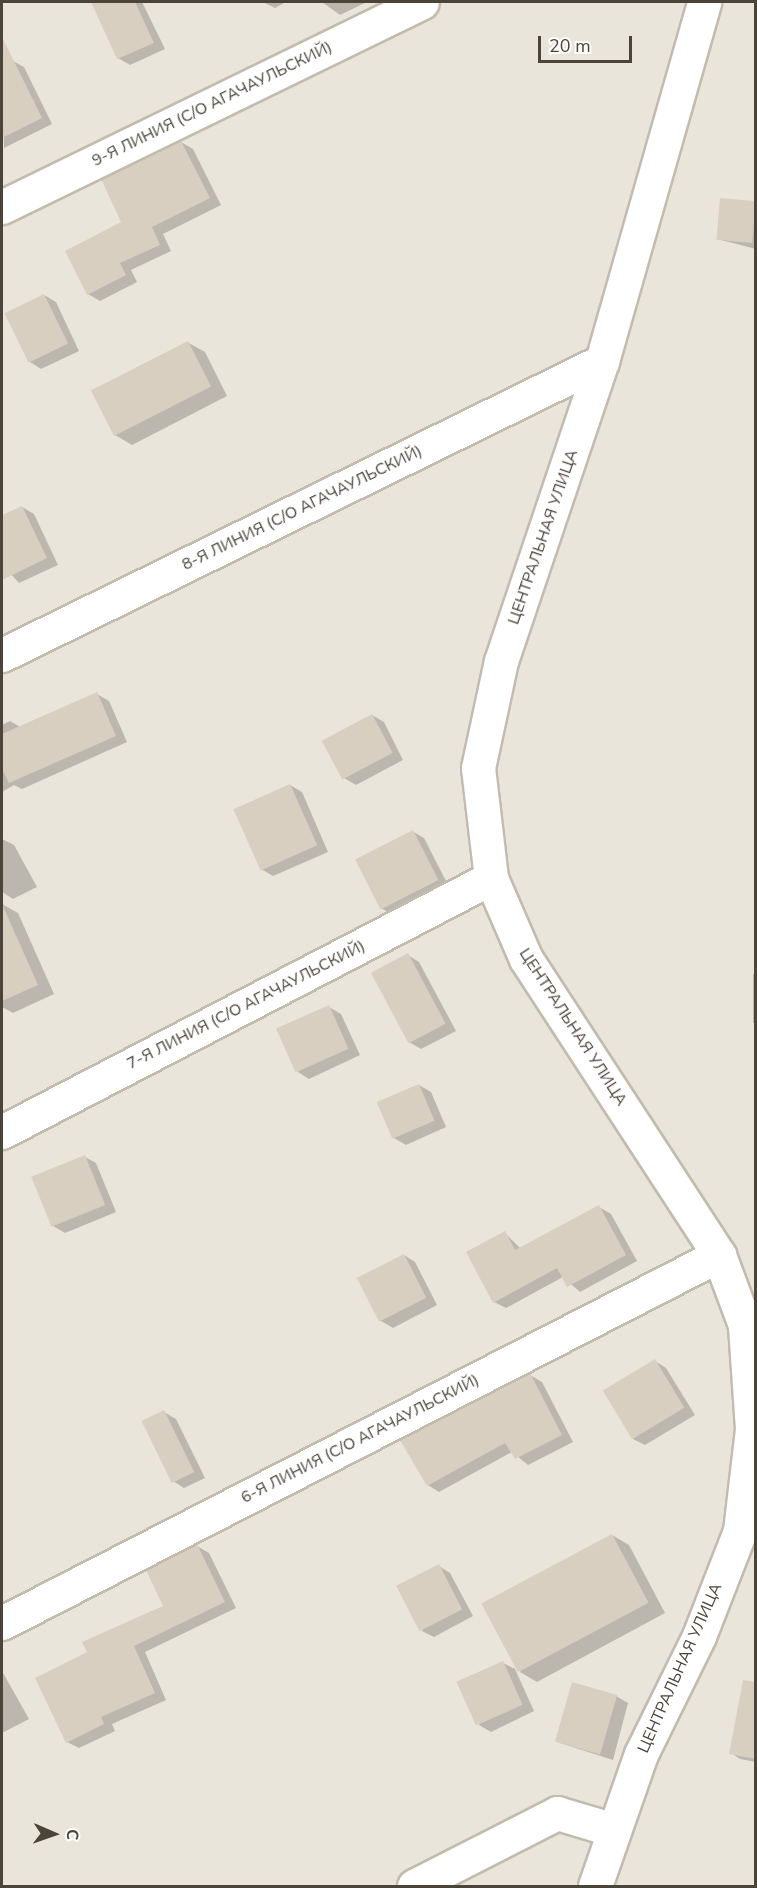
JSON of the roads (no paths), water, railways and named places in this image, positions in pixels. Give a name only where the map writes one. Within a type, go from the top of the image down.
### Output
[{"type":"street","name":"9-Я ЛИНИЯ (С/О АГАЧАУЛЬСКИЙ)","points":[[2,207],[422,2]]},
{"type":"street","name":"ЦЕНТРАЛЬНАЯ УЛИЦА","points":[[595,1887],[641,1754],[699,1636],[740,1531],[752,1429],[745,1325],[719,1255],[526,959],[491,878],[478,768],[501,661],[602,361],[704,2]]},
{"type":"street","name":"8-Я ЛИНИЯ (С/О АГАЧАУЛЬСКИЙ)","points":[[2,655],[602,361]]},
{"type":"street","name":"7-Я ЛИНИЯ (С/О АГАЧАУЛЬСКИЙ)","points":[[2,1132],[491,878]]},
{"type":"street","name":"6-Я ЛИНИЯ (С/О АГАЧАУЛЬСКИЙ)","points":[[2,1623],[719,1255]]},
{"type":"street","points":[[414,1887],[557,1813],[614,1830]]}]
